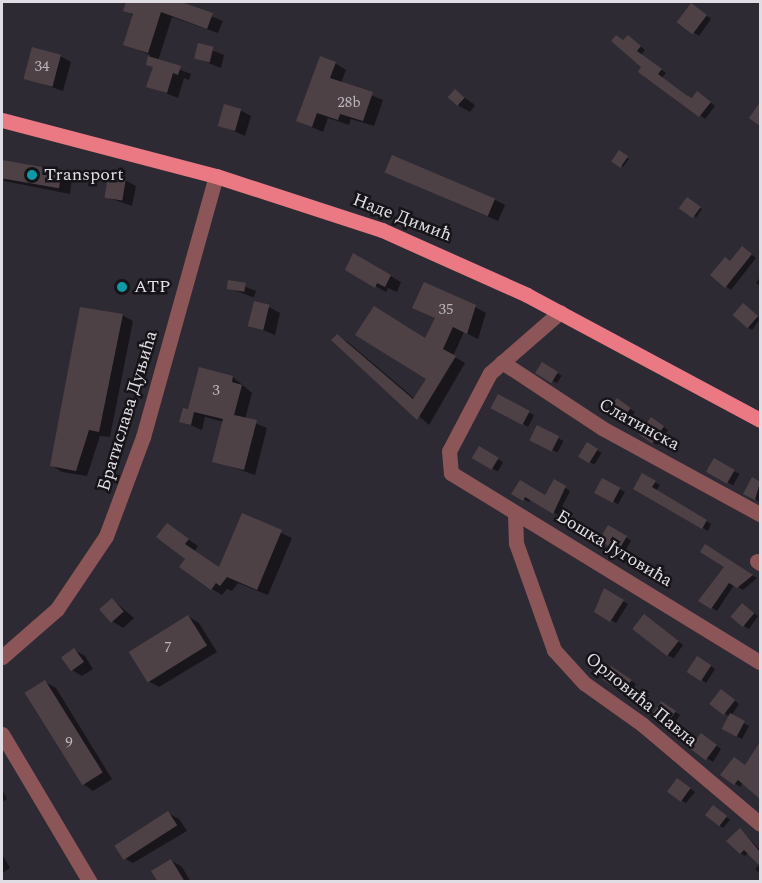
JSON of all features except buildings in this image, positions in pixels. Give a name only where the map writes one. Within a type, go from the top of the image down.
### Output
[{"type":"main road","name":"Наде Димић","points":[[2,120],[216,176],[392,234],[466,265],[560,312],[760,420]]},
{"type":"street","name":"Братислава Дуњића","points":[[2,657],[57,609],[106,536],[143,437],[216,176]]},
{"type":"street","points":[[502,362],[560,312]]},
{"type":"street","name":"Бошка Југовића","points":[[502,362],[468,410],[449,451],[449,467],[456,477],[515,514],[630,579],[760,662]]},
{"type":"street","name":"Слатинска","points":[[502,362],[602,428],[760,514]]},
{"type":"street","name":"Орловића Павла","points":[[515,514],[516,543],[549,639],[559,657],[584,683],[643,725],[760,824]]},
{"type":"street","points":[[2,734],[90,882]]},
{"type":"place","name":"Transport","points":[[32,175]]},
{"type":"place","name":"ATP","points":[[122,287]]}]
